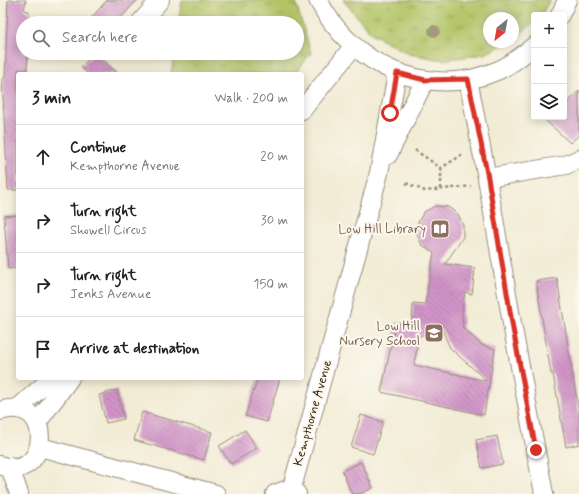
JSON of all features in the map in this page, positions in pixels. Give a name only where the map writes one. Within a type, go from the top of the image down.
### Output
[{"type":"street","points":[[146,16],[160,0]]},
{"type":"street","points":[[318,0],[336,27],[353,47],[397,73],[425,80],[468,79],[499,70],[510,64],[531,48]]},
{"type":"street","points":[[561,12],[567,0]]},
{"type":"street","points":[[304,107],[353,47]]},
{"type":"street","name":"Kempthorne Avenue","points":[[288,493],[379,173],[397,73]]},
{"type":"street","points":[[468,79],[480,182],[513,329],[544,494]]},
{"type":"street","name":"Kempthorne Avenue","points":[[379,173],[425,80]]},
{"type":"street","points":[[480,182],[566,165],[579,159]]},
{"type":"street","points":[[4,410],[49,380]]},
{"type":"street","points":[[37,423],[69,380]]},
{"type":"street","points":[[4,410],[31,415],[37,423],[41,433],[40,447],[32,459],[26,464],[5,466],[19,494]]},
{"type":"street","points":[[40,447],[216,494]]},
{"type":"path","points":[[415,150],[441,168]]},
{"type":"path","points":[[441,168],[466,153]]},
{"type":"path","points":[[441,168],[441,189]]},
{"type":"path","points":[[406,183],[425,191],[480,182]]},
{"type":"green space","points":[[182,0],[295,0],[300,16],[179,16]]},
{"type":"green space","points":[[343,0],[550,0],[543,12],[531,12],[531,25],[519,35],[519,12],[483,12],[483,48],[496,48],[485,54],[443,60],[409,54],[371,33]]},
{"type":"green space","points":[[304,30],[311,53],[297,72],[171,72],[173,60],[304,60]]},
{"type":"building","points":[[8,0],[26,0],[24,10],[29,11],[29,16],[16,16],[16,60],[28,60],[27,70],[18,69],[18,72],[16,72],[16,190],[8,190],[2,79],[5,78]]},
{"type":"building","points":[[107,0],[137,0],[122,16],[93,16]]},
{"type":"building","points":[[88,60],[103,60],[116,72],[86,72],[81,67]]},
{"type":"building","points":[[579,91],[579,135],[570,143],[545,120],[567,120],[567,103]]},
{"type":"building","points":[[435,206],[448,207],[458,214],[463,225],[463,237],[445,264],[475,268],[472,294],[465,292],[462,311],[463,328],[482,345],[495,349],[484,415],[381,392],[396,323],[412,323],[413,303],[425,304],[434,253],[422,245],[417,234],[418,222],[424,212]],"holes":[[[442,329],[450,348],[487,381],[414,365],[419,336]]]},
{"type":"building","points":[[16,215],[16,268],[8,269],[4,216]]},
{"type":"building","points":[[557,278],[579,413],[579,444],[566,447],[553,374],[551,374],[536,281]]},
{"type":"building","points":[[257,380],[279,380],[267,422],[245,416]]},
{"type":"building","points":[[117,390],[124,419],[106,423],[99,395]]},
{"type":"building","points":[[142,412],[212,432],[204,460],[134,440]]},
{"type":"building","points":[[361,415],[383,422],[373,454],[351,447]]},
{"type":"building","points":[[245,430],[257,448],[231,464],[219,446]]},
{"type":"building","points":[[497,436],[503,464],[482,468],[476,440]]},
{"type":"building","points":[[361,462],[373,488],[360,494],[352,494],[342,471]]},
{"type":"place","name":"Low Hill Library","points":[[440,229]]},
{"type":"place","name":"Low Hill Nursery School","points":[[434,333]]},
{"type":"route","points":[[390,113],[397,73],[425,80],[444,81],[468,79],[488,178],[513,329],[536,450]]}]
